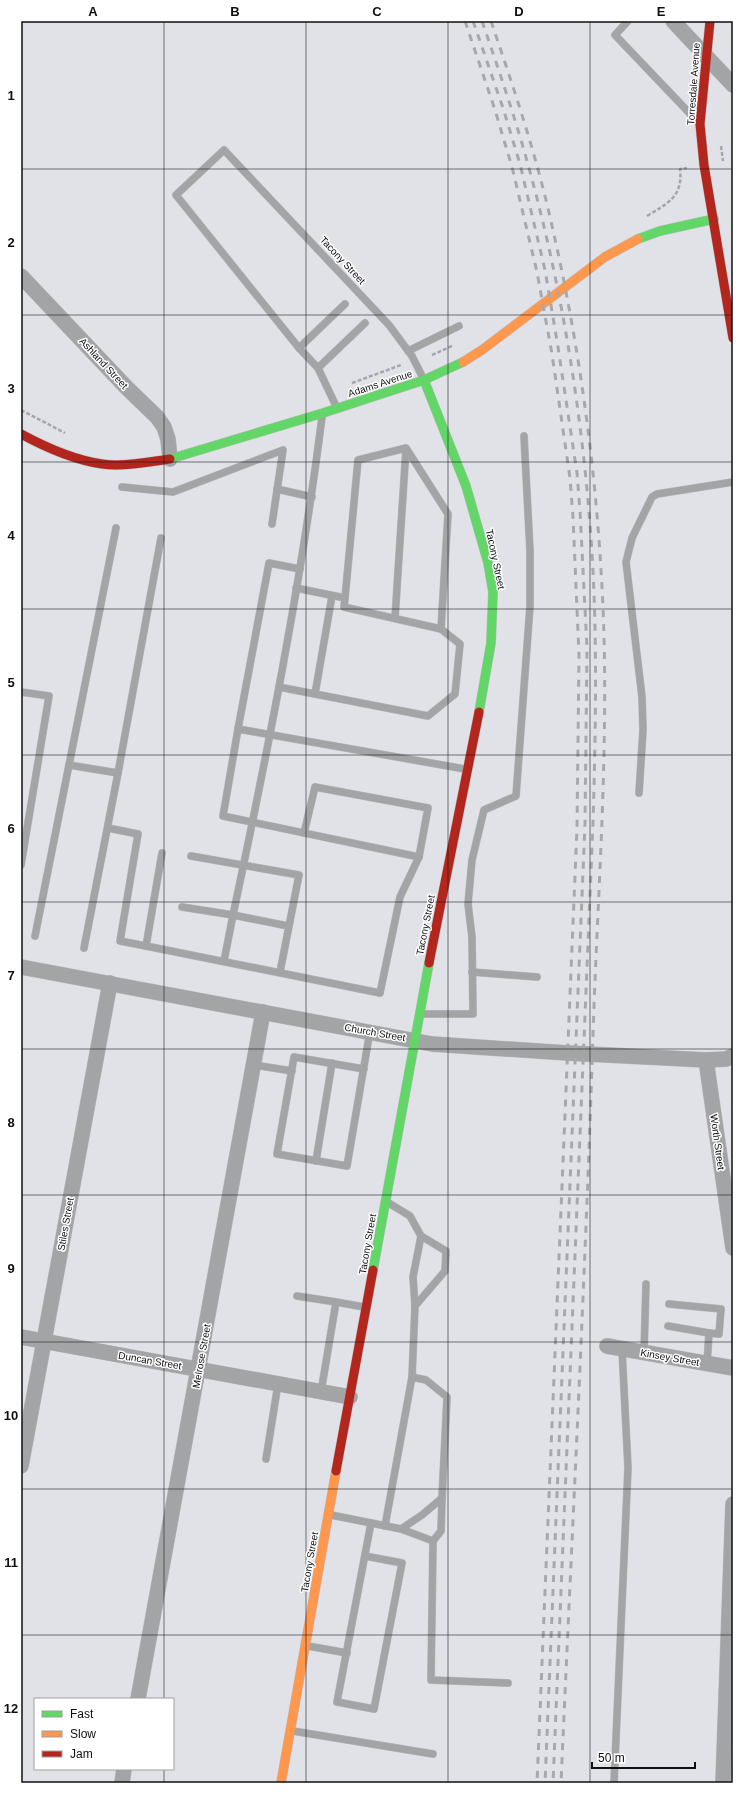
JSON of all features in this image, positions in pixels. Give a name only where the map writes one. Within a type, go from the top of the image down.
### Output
[{"type":"main road","name":"Torresdale Avenue","points":[[710,21],[705,56],[700,124],[704,165],[732,321],[733,338]]},
{"type":"main road","name":"Adams Avenue","points":[[21,434],[41,445],[65,454],[103,464],[142,463],[170,459],[323,413],[424,380],[456,366],[482,350],[605,257],[636,240],[660,231],[714,219]]},
{"type":"main road","name":"Tacony Street","points":[[281,1783],[366,1307],[416,1040],[419,1014],[488,661],[493,617],[493,592],[488,563],[468,493],[424,380]]},
{"type":"street","points":[[673,21],[733,85]]},
{"type":"street","name":"Ashland Street","points":[[21,276],[126,387],[157,416],[164,427],[168,439],[170,459]]},
{"type":"street","name":"Church Street","points":[[21,967],[370,1031],[432,1044],[706,1060],[733,1056]]},
{"type":"street","name":"Stiles Street","points":[[21,1466],[110,983]]},
{"type":"street","name":"Melrose Street","points":[[138,1698],[263,1012]]},
{"type":"street","name":"Worth Street","points":[[706,1060],[731,1223],[733,1248]]},
{"type":"street","name":"Duncan Street","points":[[21,1337],[350,1397]]},
{"type":"street","name":"Kinsey Street","points":[[614,1347],[733,1368]]},
{"type":"street","points":[[723,1783],[730,1683],[733,1504]]},
{"type":"street","points":[[122,1783],[124,1770]]},
{"type":"lane","points":[[628,21],[615,35],[700,124]]},
{"type":"lane","name":"Tacony Street","points":[[299,348],[176,195],[224,150],[389,325],[408,351],[424,380]]},
{"type":"lane","points":[[337,408],[318,368],[299,348],[345,304]]},
{"type":"lane","points":[[318,368],[365,324]]},
{"type":"lane","points":[[408,351],[459,326]]},
{"type":"lane","points":[[224,960],[254,822],[279,687],[312,497],[323,413]]},
{"type":"lane","points":[[419,1014],[473,1014],[472,936],[468,904],[472,860],[484,810],[516,796],[530,606],[530,551],[524,436]]},
{"type":"lane","points":[[279,687],[428,716],[455,694],[460,644],[441,629],[344,607],[358,460],[406,448]]},
{"type":"lane","points":[[395,618],[406,448]]},
{"type":"lane","points":[[406,448],[448,514],[441,629]]},
{"type":"lane","points":[[122,486],[173,492],[283,450],[272,524]]},
{"type":"lane","points":[[639,793],[643,730],[642,697],[626,562],[632,538],[652,497],[657,494],[733,482]]},
{"type":"lane","points":[[277,490],[312,497]]},
{"type":"lane","points":[[35,936],[116,528]]},
{"type":"lane","points":[[84,948],[108,828],[161,538]]},
{"type":"lane","points":[[300,569],[269,563],[223,816],[419,857]]},
{"type":"lane","points":[[296,588],[345,598]]},
{"type":"lane","points":[[315,694],[332,596]]},
{"type":"lane","points":[[21,692],[49,696],[21,865]]},
{"type":"lane","points":[[238,729],[467,769]]},
{"type":"lane","points":[[69,765],[118,773]]},
{"type":"lane","points":[[108,828],[138,834],[120,941],[224,960],[380,993],[400,897],[419,857],[428,808],[315,787],[304,833]]},
{"type":"lane","points":[[146,946],[162,854]]},
{"type":"lane","points":[[191,856],[299,875],[280,972]]},
{"type":"lane","points":[[182,906],[288,926]]},
{"type":"lane","points":[[472,972],[537,977]]},
{"type":"lane","points":[[364,1069],[294,1057],[278,1154],[347,1166],[364,1069],[370,1031]]},
{"type":"lane","points":[[316,1161],[332,1063]]},
{"type":"lane","points":[[254,1065],[292,1071]]},
{"type":"lane","points":[[386,1202],[410,1216],[420,1236],[446,1251],[444,1271],[415,1306]]},
{"type":"lane","points":[[385,1526],[412,1377],[415,1306],[413,1277],[420,1236]]},
{"type":"lane","points":[[644,1353],[646,1284]]},
{"type":"lane","points":[[297,1296],[366,1307]]},
{"type":"lane","points":[[321,1392],[336,1302]]},
{"type":"lane","points":[[668,1326],[719,1334],[721,1309],[669,1304]]},
{"type":"lane","points":[[707,1364],[709,1333]]},
{"type":"lane","points":[[614,1347],[628,1468],[614,1783]]},
{"type":"lane","points":[[412,1377],[426,1380],[446,1396],[441,1531],[433,1541],[431,1680],[508,1683]]},
{"type":"lane","points":[[266,1459],[278,1384]]},
{"type":"lane","points":[[400,1529],[422,1515],[442,1498]]},
{"type":"lane","points":[[329,1514],[400,1529],[433,1541]]},
{"type":"lane","points":[[365,1556],[402,1563],[374,1709],[337,1702],[371,1523]]},
{"type":"lane","points":[[306,1645],[347,1653]]},
{"type":"lane","points":[[290,1731],[433,1754]]},
{"type":"path","points":[[721,145],[723,161]]},
{"type":"path","points":[[669,202],[678,192],[681,180],[680,169]]},
{"type":"path","points":[[21,410],[67,434]]},
{"type":"railway","points":[[465,21],[495,110],[512,167],[537,272],[552,354],[570,478],[579,655],[577,828],[537,1783]]},
{"type":"railway","points":[[473,21],[503,108],[520,164],[545,270],[577,473],[587,648],[585,824],[545,1783]]},
{"type":"railway","points":[[482,21],[527,161],[549,247],[558,291],[580,423],[589,512],[594,590],[595,706],[593,823],[553,1783]]},
{"type":"railway","points":[[491,21],[531,143],[560,261],[576,349],[589,437],[598,526],[604,628],[605,686],[603,802],[561,1783]]},
{"type":"traffic: fast","points":[[638,239],[660,231],[714,219]]},
{"type":"traffic: fast","points":[[170,459],[323,413],[424,380],[463,362]]},
{"type":"traffic: fast","points":[[424,380],[466,486],[488,563],[493,592],[491,643],[479,712]]},
{"type":"traffic: fast","points":[[373,1270],[429,963]]},
{"type":"traffic: slow","points":[[463,362],[482,350],[605,257],[638,239]]},
{"type":"traffic: slow","points":[[281,1783],[336,1471]]},
{"type":"traffic: jam","points":[[710,21],[700,124],[704,165],[733,338]]},
{"type":"traffic: jam","points":[[21,434],[60,452],[102,464],[127,465],[170,459]]},
{"type":"traffic: jam","points":[[429,963],[479,712]]},
{"type":"traffic: jam","points":[[336,1471],[373,1270]]}]
